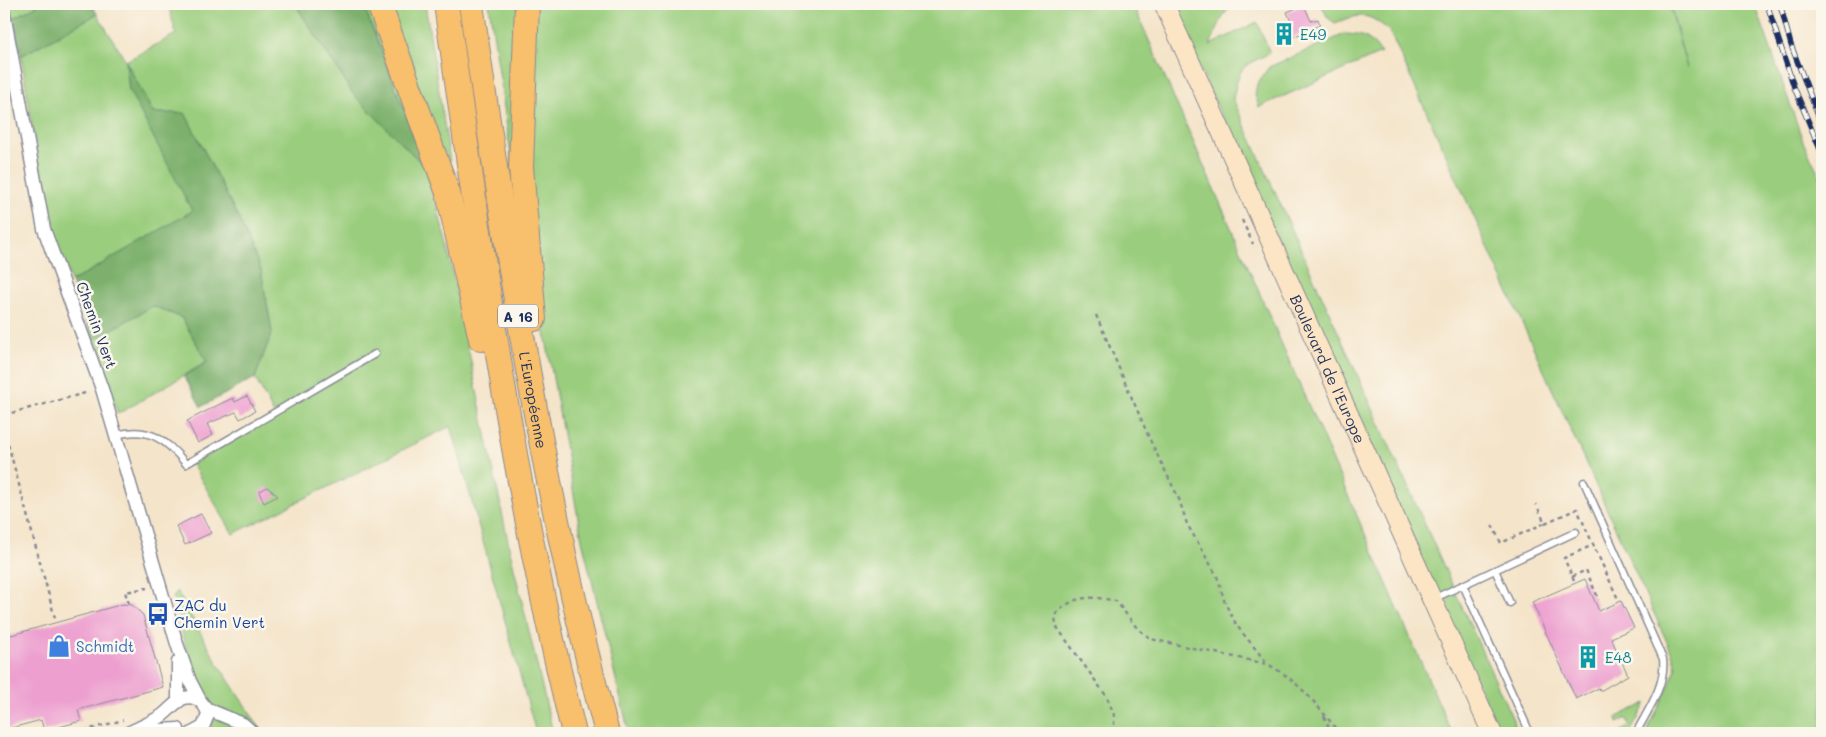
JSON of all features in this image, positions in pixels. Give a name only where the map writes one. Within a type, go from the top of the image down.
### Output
[{"type":"highway","points":[[379,4],[448,193],[499,431],[535,563]]},
{"type":"highway","name":"L'Européenne","points":[[446,4],[488,292],[535,563],[574,733]]},
{"type":"highway","name":"L'Européenne","points":[[471,4],[527,370],[580,625],[607,733]]},
{"type":"highway","points":[[527,4],[521,122],[523,208],[536,329],[580,625]]},
{"type":"main road","name":"Boulevard de l'Europe","points":[[1164,4],[1492,733]]},
{"type":"street","name":"Chemin Vert","points":[[4,14],[44,228],[94,362],[177,644],[190,681],[204,705]]},
{"type":"street","name":"Chemin Vert","points":[[177,644],[175,705],[172,720],[182,731]]},
{"type":"street","points":[[128,733],[189,697],[243,724],[253,733]]},
{"type":"street","points":[[192,733],[201,729],[205,724],[204,705]]},
{"type":"street","points":[[128,733],[182,731]]},
{"type":"lane","points":[[116,435],[133,430],[148,433],[171,446],[186,464],[375,354]]},
{"type":"lane","points":[[1584,482],[1663,659],[1664,672],[1661,684],[1636,733]]},
{"type":"lane","points":[[1432,599],[1576,532]]},
{"type":"lane","points":[[1495,570],[1510,603]]},
{"type":"lane","points":[[1463,585],[1530,733]]},
{"type":"path","points":[[1096,315],[1150,442],[1180,499],[1187,524],[1217,576],[1225,603],[1238,626],[1267,664]]},
{"type":"path","points":[[87,382],[92,401]]},
{"type":"path","points":[[4,415],[89,392]]},
{"type":"path","points":[[4,429],[56,622]]},
{"type":"path","points":[[1536,504],[1544,523]]},
{"type":"path","points":[[1492,525],[1501,543],[1578,509],[1618,599]]},
{"type":"path","points":[[1574,581],[1564,558],[1594,545]]},
{"type":"path","points":[[1572,576],[1586,570],[1599,600]]},
{"type":"path","points":[[146,582],[151,597]]},
{"type":"path","points":[[129,604],[125,592],[148,588]]},
{"type":"path","points":[[1114,733],[1114,716],[1107,697],[1056,626],[1055,615],[1065,604],[1088,596],[1116,601],[1136,628],[1151,638],[1267,664],[1284,673],[1302,687],[1340,733]]},
{"type":"path","points":[[1324,714],[1331,733]]},
{"type":"path","points":[[76,733],[131,718]]},
{"type":"green space","points":[[9,4],[40,4],[13,18]]},
{"type":"green space","points":[[40,4],[92,4],[97,14],[21,56],[13,18]]},
{"type":"green space","points":[[168,4],[295,4],[354,95],[427,168],[363,4],[425,4],[450,161],[428,170],[447,246],[510,551],[553,733],[536,733],[451,426],[233,534],[192,464],[275,416],[255,378],[272,332],[261,270],[238,217],[185,114],[153,113],[126,63],[129,90],[193,211],[71,282],[54,234],[42,189],[21,56],[97,14],[126,61],[176,34]]},
{"type":"green space","points":[[295,4],[363,4],[427,169],[354,95]]},
{"type":"green space","points":[[489,4],[521,4],[515,182]]},
{"type":"green space","points":[[534,4],[1133,4],[1452,733],[629,733],[582,540],[536,283],[528,126]]},
{"type":"green space","points":[[1171,4],[1232,4],[1223,16],[1210,45],[1257,22],[1270,53],[1243,69],[1240,73],[1233,99],[1519,733],[1500,733]]},
{"type":"green space","points":[[1321,4],[1669,4],[1687,68],[1670,4],[1755,4],[1804,144],[1822,180],[1822,733],[1646,733],[1676,668],[1672,653],[1390,32],[1383,25],[1364,16],[1352,17],[1335,23],[1328,18]]},
{"type":"green space","points":[[1345,34],[1366,38],[1381,53],[1259,107],[1255,95],[1257,84],[1269,67]]},
{"type":"green space","points":[[126,61],[153,113],[185,113],[238,217],[261,270],[272,332],[255,378],[201,407],[184,376],[207,362],[182,318],[153,306],[93,340],[71,282],[192,211],[129,90]]},
{"type":"green space","points":[[153,306],[182,318],[207,362],[118,414],[93,340]]},
{"type":"green space","points":[[177,591],[218,664],[263,733],[210,732],[215,711],[206,696],[196,686],[173,598]]},
{"type":"green space","points":[[1646,703],[1630,733],[1618,733],[1630,726],[1626,718],[1618,723],[1617,717]]},
{"type":"building","points":[[1304,5],[1311,21],[1318,19],[1320,25],[1284,41],[1279,30],[1293,26],[1287,12]]},
{"type":"building","points":[[247,396],[255,411],[240,419],[236,412],[207,424],[213,435],[198,443],[187,421],[233,398],[235,402]]},
{"type":"building","points":[[267,487],[278,496],[264,503],[259,492]]},
{"type":"building","points":[[201,514],[211,533],[185,545],[176,526]]},
{"type":"building","name":"E48","points":[[1585,579],[1599,611],[1621,601],[1634,628],[1611,638],[1628,675],[1600,691],[1599,688],[1576,699],[1532,602]]},
{"type":"building","points":[[123,604],[132,605],[143,615],[163,687],[78,710],[81,721],[44,731],[41,720],[4,730],[4,637]]},
{"type":"railway","points":[[1767,4],[1794,87],[1822,154]]},
{"type":"railway","points":[[1780,4],[1791,45],[1822,126]]},
{"type":"place","name":"E49","points":[[1284,34]]},
{"type":"place","name":"ZAC du Chemin Vert","points":[[158,614]]},
{"type":"place","name":"Schmidt","points":[[59,646]]},
{"type":"place","name":"E48","points":[[1588,657]]}]
